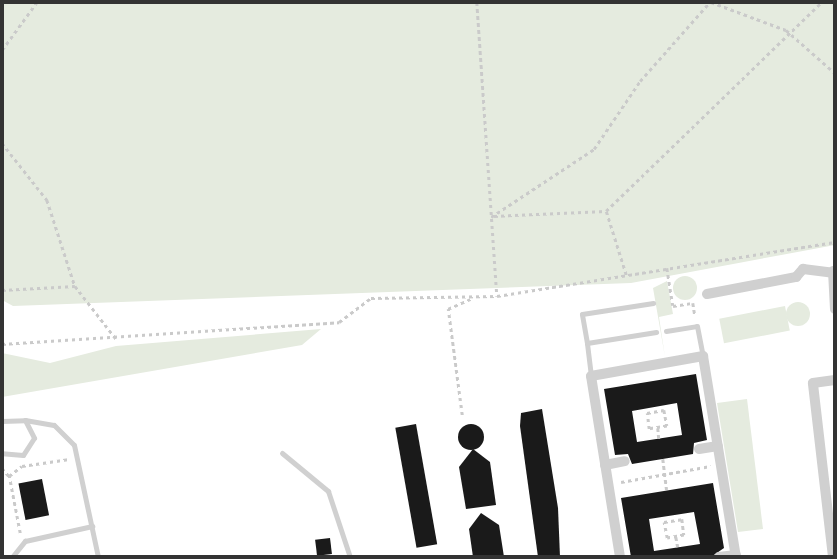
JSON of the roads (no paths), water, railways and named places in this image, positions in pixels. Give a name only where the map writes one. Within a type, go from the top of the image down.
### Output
[{"type":"street","points":[[708,294],[796,276],[803,269],[832,271],[835,309]]},
{"type":"street","points":[[620,557],[590,376],[703,356],[736,556],[719,557]]},
{"type":"street","points":[[832,557],[813,383],[835,380]]},
{"type":"street","points":[[699,449],[718,446]]},
{"type":"street","points":[[605,465],[625,461]]},
{"type":"lane","points":[[590,376],[582,314],[653,303]]},
{"type":"lane","points":[[666,331],[697,326],[703,356]]},
{"type":"lane","points":[[587,343],[656,332]]},
{"type":"lane","points":[[3,420],[25,420],[66,432],[79,457],[98,557]]},
{"type":"lane","points":[[2,453],[16,457],[29,451],[33,431],[25,420]]},
{"type":"lane","points":[[282,453],[328,491],[351,557]]},
{"type":"lane","points":[[12,557],[25,541],[92,526]]}]
